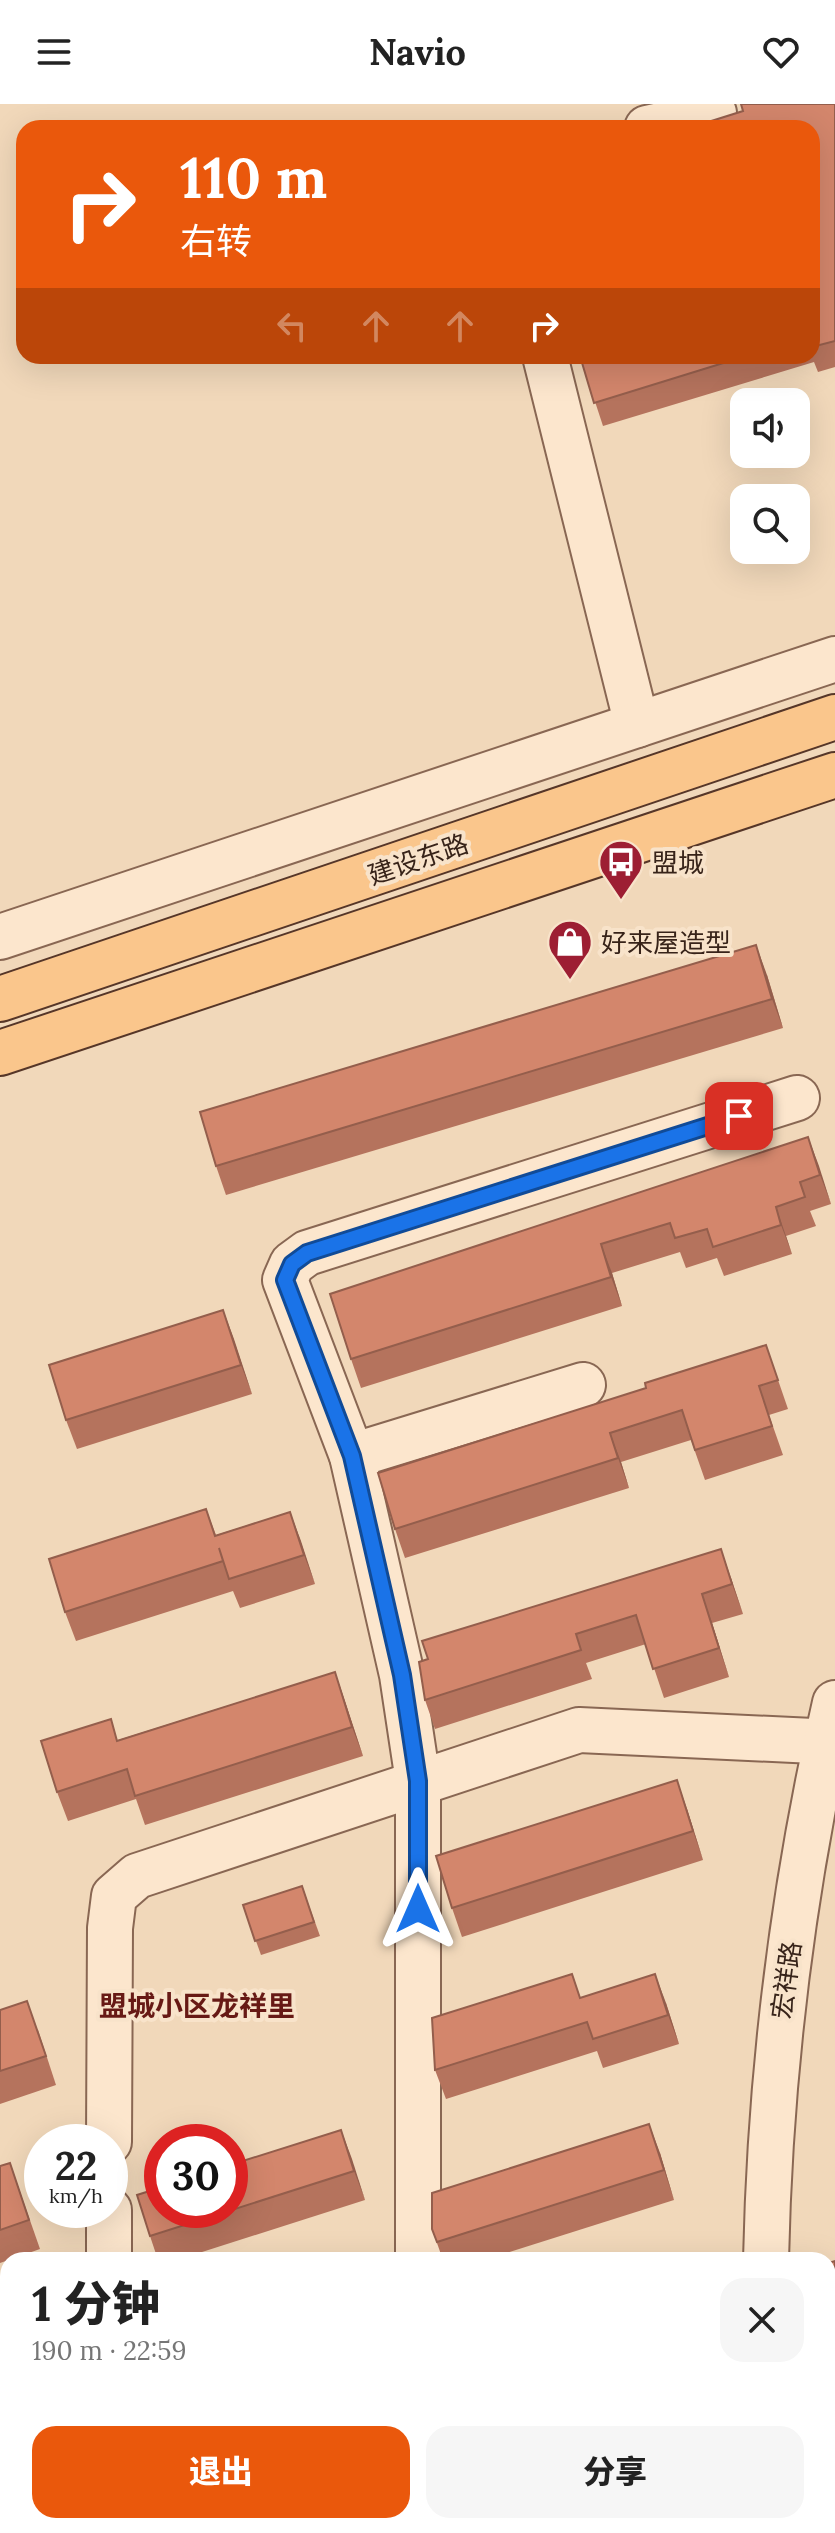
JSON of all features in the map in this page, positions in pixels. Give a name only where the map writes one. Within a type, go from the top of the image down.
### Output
[{"type":"main road","name":"建设东路","points":[[0,999],[835,717]]},
{"type":"main road","name":"建设东路","points":[[0,1053],[835,775]]},
{"type":"street","points":[[683,120],[714,113]]},
{"type":"street","points":[[547,364],[637,725]]},
{"type":"street","points":[[0,937],[835,659]]},
{"type":"street","points":[[418,2252],[418,1781],[402,1675],[352,1456],[285,1280],[292,1264],[307,1253],[797,1098]]},
{"type":"street","points":[[352,1456],[583,1385]]},
{"type":"street","points":[[109,2124],[110,1928],[114,1896],[137,1876],[579,1730],[832,1729]]},
{"type":"street","name":"宏祥路","points":[[766,2252],[777,2040],[798,1892],[832,1729]]},
{"type":"street","points":[[109,2228],[109,2252]]},
{"type":"building","points":[[741,104],[835,104],[835,341],[820,345],[820,120],[714,120],[743,111]]},
{"type":"building","points":[[582,364],[720,364],[594,403]]},
{"type":"building","points":[[756,945],[772,999],[216,1166],[200,1112]]},
{"type":"building","points":[[808,1137],[820,1175],[800,1182],[805,1197],[776,1207],[781,1225],[713,1247],[707,1229],[675,1238],[670,1223],[601,1244],[611,1277],[351,1359],[330,1294]]},
{"type":"building","points":[[223,1310],[241,1365],[66,1420],[49,1365]]},
{"type":"building","points":[[766,1345],[778,1380],[759,1386],[772,1426],[695,1450],[682,1410],[610,1433],[618,1458],[395,1529],[378,1473],[646,1388],[645,1383]]},
{"type":"building","points":[[206,1509],[215,1536],[290,1512],[304,1555],[229,1579],[219,1548],[223,1561],[65,1612],[49,1559]]},
{"type":"building","points":[[721,1549],[732,1584],[702,1594],[719,1648],[653,1669],[636,1615],[576,1634],[581,1650],[425,1700],[419,1662],[428,1659],[422,1641]]},
{"type":"building","points":[[335,1672],[352,1727],[135,1796],[127,1769],[57,1792],[41,1741],[111,1719],[117,1741]]},
{"type":"building","points":[[677,1780],[693,1831],[452,1908],[436,1856]]},
{"type":"building","points":[[302,1886],[314,1922],[255,1941],[243,1905]]},
{"type":"building","points":[[572,1974],[580,1998],[655,1974],[668,2015],[593,2039],[587,2022],[435,2070],[432,2018]]},
{"type":"building","points":[[27,2001],[46,2056],[0,2071],[0,2010]]},
{"type":"building","points":[[649,2124],[664,2170],[437,2242],[432,2229],[432,2193]]},
{"type":"building","points":[[341,2130],[354,2171],[248,2205],[248,2159]]},
{"type":"building","points":[[10,2163],[24,2205],[24,2222],[0,2230],[0,2166]]},
{"type":"building","points":[[144,2193],[144,2217],[137,2195]]},
{"type":"building","points":[[147,2228],[175,2228],[150,2236]]},
{"type":"place","name":"盟城","points":[[621,901]]},
{"type":"place","name":"好来屋造型","points":[[570,981]]},
{"type":"district","name":"盟城小区龙祥里","points":[[197,2006]]},
{"type":"route","points":[[418,1909],[418,1781],[402,1675],[352,1456],[285,1280],[292,1264],[307,1253],[739,1116]]}]
